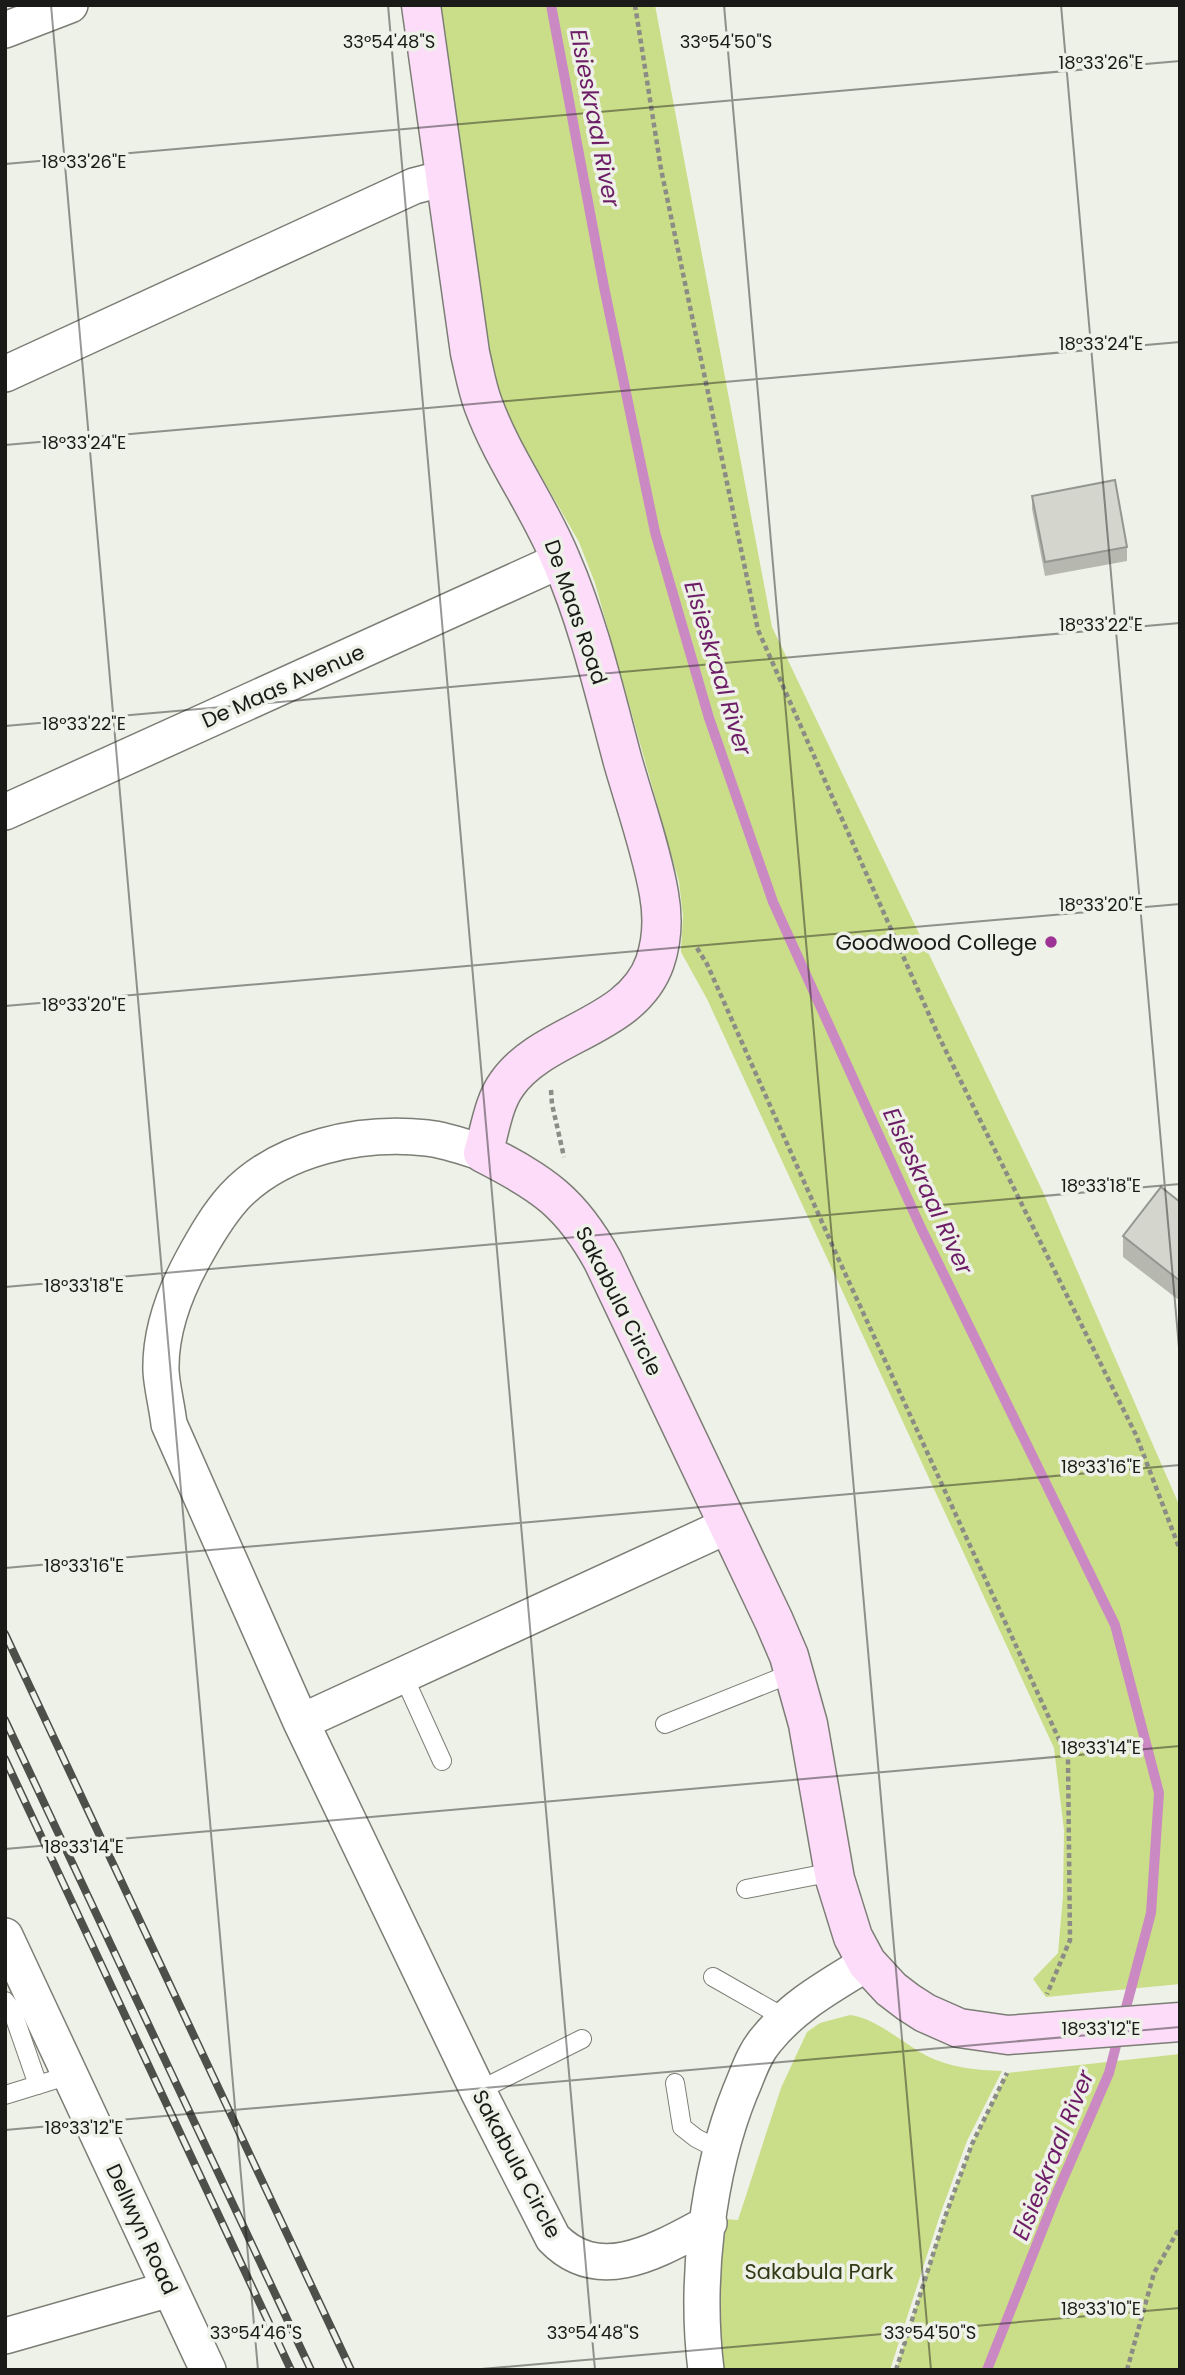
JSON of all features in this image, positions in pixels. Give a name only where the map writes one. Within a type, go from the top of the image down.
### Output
[{"type":"street","points":[[5,30],[70,5]]},
{"type":"street","name":"De Maas Road","points":[[421,5],[470,353],[478,391],[498,438],[562,560],[583,622],[659,892],[661,931],[655,962],[640,991],[614,1012],[533,1059],[518,1071],[506,1085],[498,1101],[483,1153]]},
{"type":"street","points":[[5,374],[414,186],[445,178]]},
{"type":"street","name":"De Maas Avenue","points":[[5,812],[562,560]]},
{"type":"street","name":"Sakabula Circle","points":[[709,2223],[658,2251],[611,2262],[583,2259],[564,2250],[552,2238],[478,2091],[301,1722],[169,1423],[161,1371],[166,1328],[182,1278],[208,1230],[235,1197],[272,1169],[315,1149],[379,1137],[428,1138],[457,1144],[483,1153],[541,1185],[582,1225],[603,1261],[774,1621],[794,1672],[808,1724],[833,1872],[844,1913],[867,1963],[891,1989],[942,2022],[985,2032],[1026,2034],[1180,2022]]},
{"type":"street","points":[[301,1722],[729,1525]]},
{"type":"street","name":"Dellwyn Road","points":[[5,1936],[54,2080],[170,2289],[208,2370]]},
{"type":"street","points":[[706,2370],[702,2301],[709,2223],[713,2183],[729,2119],[751,2064],[764,2042],[785,2018],[809,1998],[867,1963]]},
{"type":"street","points":[[5,2336],[170,2289]]},
{"type":"lane","points":[[664,1724],[794,1672]]},
{"type":"lane","points":[[403,1675],[442,1762]]},
{"type":"lane","points":[[746,1889],[833,1872]]},
{"type":"lane","points":[[713,1977],[785,2018]]},
{"type":"lane","points":[[5,2001],[54,2080],[5,2095]]},
{"type":"lane","points":[[478,2091],[582,2039]]},
{"type":"lane","points":[[675,2083],[682,2127],[721,2151]]},
{"type":"path","points":[[635,5],[661,169],[758,629],[939,1037],[1136,1435],[1180,1550]]},
{"type":"path","points":[[693,943],[707,964],[838,1258],[1068,1759],[1070,1940],[972,2144],[945,2217],[896,2370]]},
{"type":"path","points":[[551,1079],[552,1104],[566,1166]]},
{"type":"path","points":[[1126,2370],[1154,2273],[1180,2227]]},
{"type":"green space","points":[[438,5],[655,5],[772,627],[1043,1192],[1180,1507],[1180,1984],[1046,1997],[1033,1979],[1058,1953],[1063,1896],[1064,1830],[1054,1748],[707,999],[681,952],[683,915],[679,882],[595,583],[579,542],[513,427],[487,355]]},
{"type":"green space","name":"Sakabula Park","points":[[850,2015],[880,2026],[936,2060],[964,2068],[1002,2071],[967,2141],[890,2370],[723,2370],[716,2308],[725,2219],[738,2220],[781,2088],[807,2032],[820,2023]]},
{"type":"green space","points":[[1180,2054],[1180,2370],[896,2370],[945,2217],[972,2144],[1007,2073]]},
{"type":"building","points":[[1115,480],[1127,547],[1045,562],[1032,496]]},
{"type":"building","points":[[1161,1187],[1180,1202],[1180,1281],[1123,1236]]},
{"type":"waterway","name":"Elsieskraal River","points":[[551,5],[604,287],[655,532],[709,718],[773,902],[921,1228],[1115,1625],[1159,1793],[1151,1913],[1123,2019]]},
{"type":"waterway","name":"Elsieskraal River","points":[[987,2370],[1057,2193],[1109,2073],[1119,2034]]},
{"type":"railway","points":[[5,1634],[351,2370]]},
{"type":"railway","points":[[5,1720],[311,2370]]},
{"type":"railway","points":[[5,1759],[291,2370]]},
{"type":"place","name":"Goodwood College","points":[[1051,942]]}]
